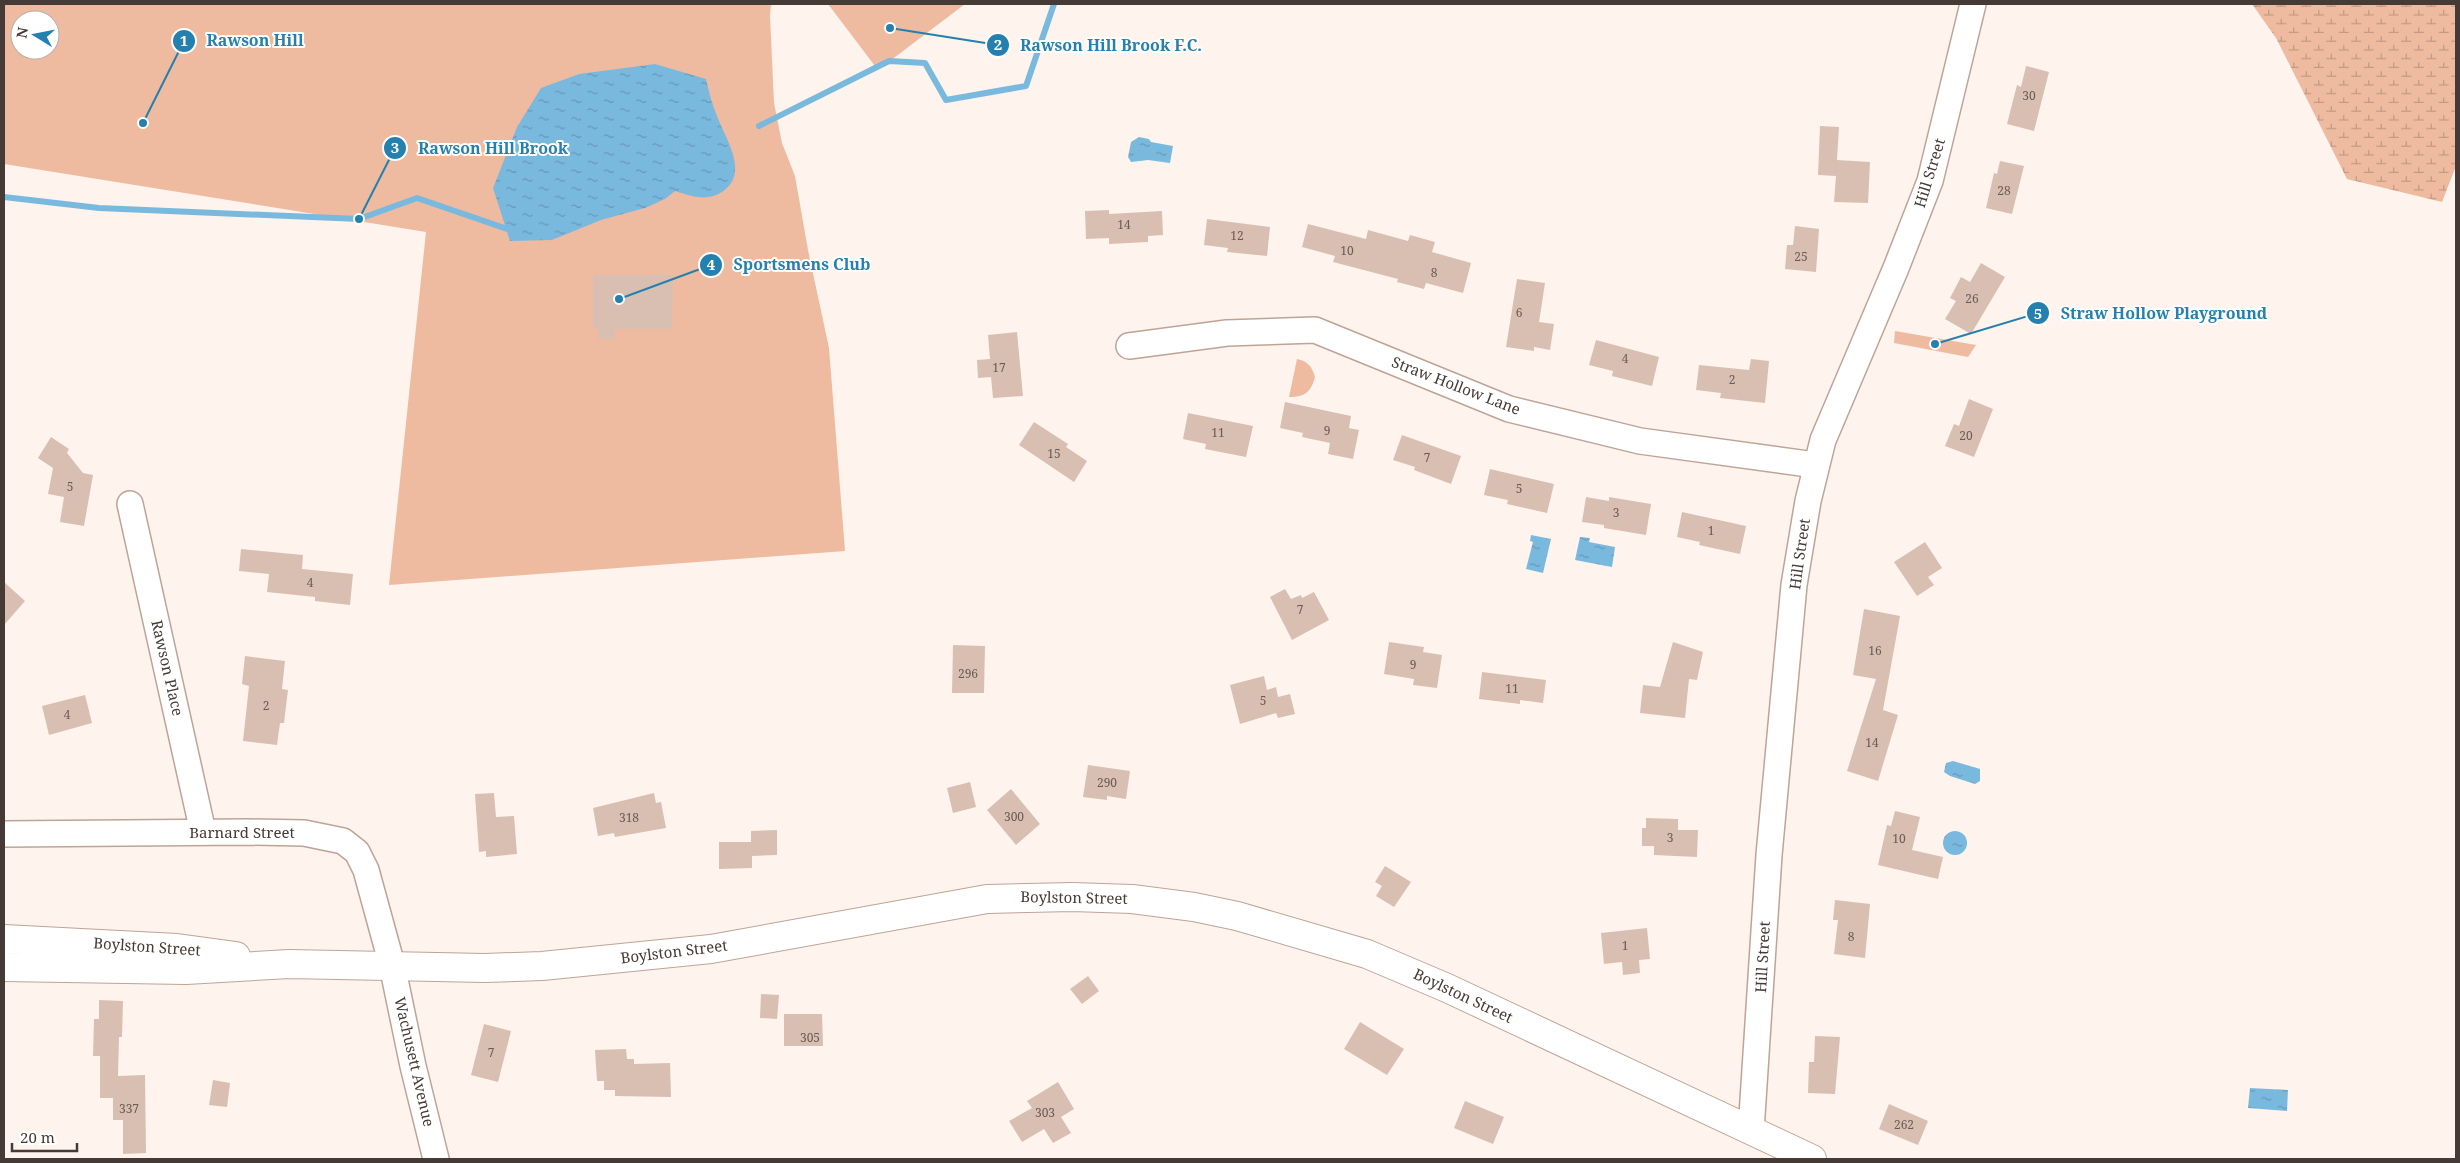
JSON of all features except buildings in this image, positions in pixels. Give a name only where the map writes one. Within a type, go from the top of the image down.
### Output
[{"type":"main road","name":"Boylston Street","points":[[4,967],[186,970],[289,964],[511,968],[605,961],[711,949],[933,907],[1000,897],[1101,897],[1148,900],[1237,916],[1367,954],[1447,988],[1812,1159]]},
{"type":"main road","name":"Boylston Street","points":[[4,939],[194,949],[289,964]]},
{"type":"street","name":"Hill Street","points":[[1752,1131],[1769,855],[1787,656],[1794,585],[1815,465],[1838,403],[1929,186],[1973,4]]},
{"type":"street","name":"Straw Hollow Lane","points":[[1129,346],[1227,333],[1315,330],[1509,409],[1640,441],[1815,465]]},
{"type":"street","name":"Rawson Place","points":[[130,504],[203,832]]},
{"type":"street","name":"Barnard Street","points":[[4,834],[304,833],[343,841],[357,852],[366,870],[392,965]]},
{"type":"street","name":"Wachusett Avenue","points":[[392,965],[413,1066],[436,1159]]},
{"type":"green space","points":[[4,4],[771,4],[774,103],[782,143],[795,176],[808,250],[829,348],[845,551],[389,585],[426,232],[4,164]]},
{"type":"green space","points":[[828,4],[965,4],[878,70]]},
{"type":"green space","points":[[2252,4],[2456,4],[2456,166],[2442,202],[2347,179],[2276,38]]},
{"type":"green space","points":[[1895,331],[1976,345],[1968,357],[1894,343]]},
{"type":"green space","points":[[1297,359],[1309,365],[1315,377],[1312,386],[1306,393],[1289,397]]},
{"type":"water","points":[[655,64],[706,79],[714,107],[733,156],[735,166],[730,184],[722,192],[710,197],[698,197],[675,191],[665,199],[645,208],[601,220],[552,240],[510,241],[493,188],[517,127],[541,88],[579,74]]},
{"type":"water","points":[[1139,137],[1149,139],[1151,142],[1173,146],[1170,163],[1148,160],[1131,162],[1128,157],[1131,142]]},
{"type":"water","points":[[1531,535],[1551,539],[1543,573],[1526,569],[1533,542],[1530,541]]},
{"type":"water","points":[[1580,537],[1590,538],[1589,542],[1615,547],[1612,567],[1575,560]]},
{"type":"water","points":[[1953,761],[1980,769],[1980,781],[1975,784],[1950,776],[1944,772],[1946,763]]},
{"type":"water","points":[[1955,831],[1960,832],[1966,838],[1966,848],[1960,854],[1955,855],[1950,854],[1944,848],[1943,843],[1944,838],[1950,832]]},
{"type":"water","points":[[2250,1088],[2288,1090],[2287,1111],[2248,1108]]},
{"type":"waterway","points":[[759,126],[889,61],[925,63],[946,100],[1026,86],[1054,4]]},
{"type":"waterway","points":[[4,197],[99,208],[359,219],[417,198],[510,230],[512,229]]},
{"type":"place","name":"Rawson Hill Brook F.C.","points":[[890,28]]},
{"type":"place","name":"Rawson Hill","points":[[143,123]]},
{"type":"place","name":"Rawson Hill Brook","points":[[359,219]]},
{"type":"place","name":"Sportsmens Club","points":[[619,299]]},
{"type":"place","name":"Straw Hollow Playground","points":[[1935,344]]}]
